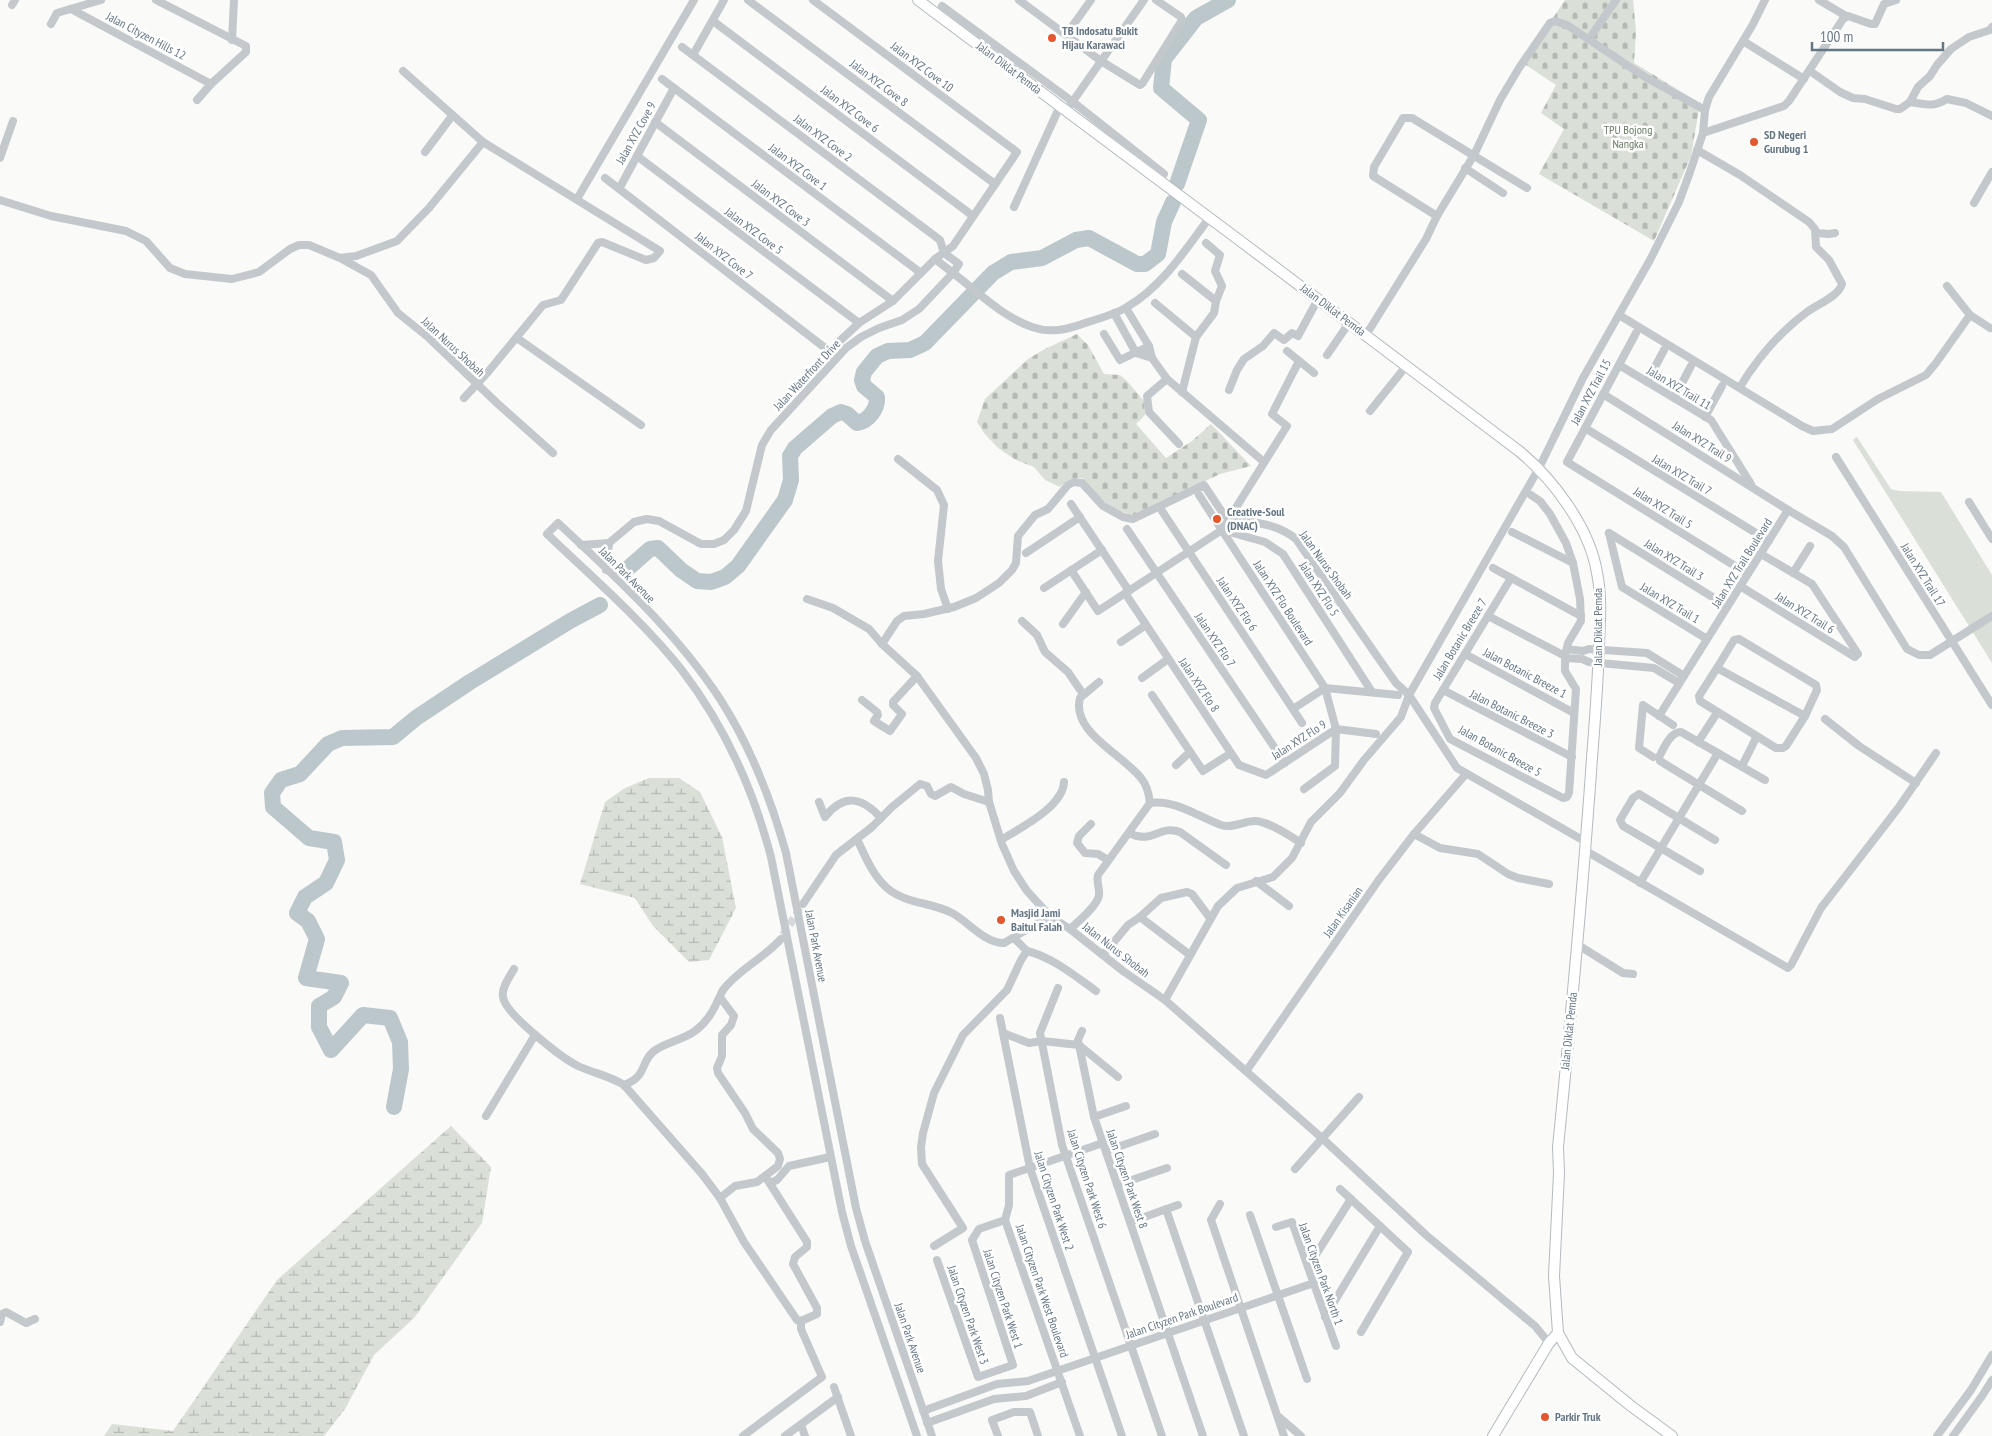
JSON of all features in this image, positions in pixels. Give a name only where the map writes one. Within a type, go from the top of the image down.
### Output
[{"type":"street","points":[[51,24],[57,13],[100,0]]},
{"type":"street","points":[[156,0],[246,46],[246,52],[211,84],[197,100]]},
{"type":"street","points":[[232,40],[234,0]]},
{"type":"street","points":[[577,199],[694,0]]},
{"type":"street","points":[[693,55],[724,0]]},
{"type":"street","name":"Jalan XYZ Cove 8","points":[[748,0],[995,184]]},
{"type":"street","name":"Jalan XYZ Cove 10","points":[[813,0],[1017,152],[995,184]]},
{"type":"street","name":"Jalan Diklat Pemda","points":[[918,0],[981,41],[1113,140],[1210,217],[1539,468],[1577,520],[1590,548],[1597,571],[1601,601],[1599,663],[1586,847],[1558,1147],[1559,1173],[1554,1276],[1558,1333],[1572,1358],[1631,1406],[1672,1436]]},
{"type":"street","points":[[1019,0],[1137,84],[1142,84],[1182,20],[1181,17],[1156,0]]},
{"type":"street","points":[[1066,35],[1090,0]]},
{"type":"street","points":[[1014,207],[1066,106],[1144,0]]},
{"type":"street","points":[[1589,39],[1616,0]]},
{"type":"street","points":[[1165,1000],[1218,906],[1237,888],[1273,877],[1292,858],[1311,822],[1340,793],[1364,760],[1401,717],[1408,695],[1539,468],[1584,378],[1650,260],[1679,202],[1703,133],[1705,110],[1709,98],[1765,0]]},
{"type":"street","points":[[1819,0],[1846,16],[1875,24],[1883,3],[1896,0]]},
{"type":"street","points":[[942,6],[981,41]]},
{"type":"street","name":"Jalan Cityzen Hills 12","points":[[71,9],[211,84]]},
{"type":"street","points":[[1703,133],[1784,106],[1810,71],[1834,31],[1846,16]]},
{"type":"street","name":"Jalan XYZ Cove 6","points":[[713,20],[973,216]]},
{"type":"street","points":[[1366,336],[1426,239],[1437,216],[1474,155],[1519,68],[1550,23],[1560,22],[1645,77],[1705,110]]},
{"type":"street","points":[[1810,71],[1825,83],[1853,98],[1865,99],[1896,110],[1910,102],[1918,87],[1930,76],[1937,65],[1952,49],[1970,37],[1990,30],[1992,27]]},
{"type":"street","points":[[1743,41],[1804,79]]},
{"type":"street","name":"Jalan XYZ Cove 2","points":[[682,47],[940,240],[944,253],[959,264],[953,273]]},
{"type":"street","points":[[403,71],[483,142],[660,251],[654,258],[646,260],[602,242],[598,243],[561,300],[544,304],[464,398]]},
{"type":"street","name":"Jalan XYZ Cove 1","points":[[662,79],[921,273]]},
{"type":"street","name":"Jalan XYZ Cove 9","points":[[619,189],[674,88]]},
{"type":"street","points":[[1910,102],[1925,106],[1940,103],[1947,99],[1966,103],[1992,116]]},
{"type":"street","points":[[425,152],[452,116]]},
{"type":"street","points":[[1437,216],[1373,176],[1374,167],[1403,118],[1412,118],[1527,188]]},
{"type":"street","points":[[0,158],[13,121]]},
{"type":"street","name":"Jalan XYZ Cove 3","points":[[655,122],[893,301]]},
{"type":"street","points":[[1113,140],[1164,174]]},
{"type":"street","points":[[340,258],[356,256],[397,241],[429,208],[483,142]]},
{"type":"street","points":[[1697,150],[1740,174],[1809,222],[1815,228],[1816,247],[1829,260],[1842,284],[1840,290],[1805,314],[1778,338],[1751,370],[1740,388]]},
{"type":"street","name":"Jalan XYZ Cove 5","points":[[636,156],[859,323]]},
{"type":"street","points":[[1465,168],[1503,193]]},
{"type":"street","points":[[1974,203],[1992,172]]},
{"type":"street","name":"Jalan XYZ Cove 7","points":[[605,178],[829,351],[859,323]]},
{"type":"street","points":[[859,323],[893,301],[935,259],[953,246],[995,184]]},
{"type":"street","name":"Jalan Nurus Shobah","points":[[0,200],[51,216],[126,231],[146,241],[170,268],[185,274],[232,279],[245,277],[259,272],[290,249],[299,245],[309,245],[340,258],[370,275],[394,308],[553,453]]},
{"type":"street","points":[[935,259],[1012,318],[1048,332],[1066,330],[1126,308],[1150,292],[1170,270],[1210,217]]},
{"type":"street","points":[[1816,233],[1835,233]]},
{"type":"street","points":[[1182,392],[1196,337],[1214,313],[1222,286],[1215,271],[1220,255],[1206,243]]},
{"type":"street","name":"Jalan Waterfront Drive","points":[[609,543],[634,522],[647,519],[659,521],[701,544],[714,544],[724,540],[734,530],[746,511],[762,445],[771,430],[846,348],[861,337],[902,320],[919,309],[953,273]]},
{"type":"street","points":[[1182,274],[1216,301]]},
{"type":"street","points":[[1947,286],[1970,315],[1991,328]]},
{"type":"street","points":[[1229,390],[1237,370],[1244,359],[1263,346],[1274,333],[1284,340],[1292,333],[1298,336],[1318,299]]},
{"type":"street","points":[[1155,303],[1196,337]]},
{"type":"street","points":[[1126,308],[1149,346],[1152,358],[1167,379],[1264,462]]},
{"type":"street","points":[[1114,313],[1136,353],[1152,358]]},
{"type":"street","points":[[1619,315],[1808,428],[1823,431],[1832,429],[1878,399],[1926,375],[1970,315]]},
{"type":"street","points":[[1327,355],[1349,323]]},
{"type":"street","name":"Jalan XYZ Trail 15","points":[[1567,462],[1636,333]]},
{"type":"street","points":[[1104,334],[1120,360],[1149,346]]},
{"type":"street","points":[[517,338],[641,425]]},
{"type":"street","points":[[1646,382],[1664,350]]},
{"type":"street","points":[[1287,351],[1314,373]]},
{"type":"street","points":[[1071,570],[1098,611],[1222,530],[1287,426],[1272,414],[1299,361]]},
{"type":"street","points":[[1370,411],[1406,365]]},
{"type":"street","name":"Jalan XYZ Trail 11","points":[[1618,365],[1710,420],[1752,487]]},
{"type":"street","points":[[1674,398],[1691,366]]},
{"type":"street","points":[[1167,379],[1147,396],[1149,412],[1179,444]]},
{"type":"street","points":[[1705,417],[1722,386]]},
{"type":"street","name":"Jalan XYZ Trail 9","points":[[1603,394],[1788,510]]},
{"type":"street","name":"Jalan XYZ Trail 7","points":[[1585,428],[1769,541]]},
{"type":"street","name":"Jalan XYZ Trail 17","points":[[1836,457],[1992,705]]},
{"type":"street","points":[[898,459],[937,490],[944,505],[938,561],[941,589],[948,609]]},
{"type":"street","name":"Jalan XYZ Trail 5","points":[[1567,462],[1748,574]]},
{"type":"street","name":"Jalan Nurus Shobah","points":[[882,644],[897,621],[904,616],[948,609],[976,598],[999,583],[1016,563],[1018,536],[1035,515],[1048,509],[1068,484],[1074,482],[1082,483],[1103,506],[1122,517],[1134,518],[1204,485],[1224,515],[1238,520],[1273,526],[1286,531],[1296,539],[1396,683],[1408,695],[1457,768],[1641,881],[1788,968],[1792,965],[1821,908],[1887,823],[1916,782]]},
{"type":"street","name":"Jalan XYZ Flo Boulevard","points":[[1199,495],[1325,688],[1336,729],[1335,766],[1304,789]]},
{"type":"street","points":[[1530,495],[1540,501],[1550,514],[1566,542],[1573,564],[1580,599],[1581,621],[1565,654],[1565,671],[1576,689],[1572,757]]},
{"type":"street","points":[[1969,502],[1992,539]]},
{"type":"street","name":"Jalan XYZ Flo 8","points":[[1071,504],[1102,550],[1146,625],[1239,765],[1266,775]]},
{"type":"street","name":"Jalan XYZ Trail Boulevard","points":[[1659,716],[1788,510],[1832,536],[1844,548],[1907,649],[1919,655],[1930,655],[1991,617]]},
{"type":"street","name":"Jalan XYZ Flo 6","points":[[1162,512],[1302,723]]},
{"type":"street","points":[[1026,553],[1080,517]]},
{"type":"street","name":"Jalan Park Avenue","points":[[917,1436],[851,1246],[842,1212],[772,856],[760,814],[746,777],[703,700],[654,637],[547,534],[558,523],[664,628],[693,661],[721,700],[759,771],[771,802],[786,853],[856,1208],[865,1241],[932,1436]]},
{"type":"street","name":"Jalan XYZ Flo 7","points":[[1127,529],[1285,763]]},
{"type":"street","name":"Jalan XYZ Flo 5","points":[[1222,530],[1265,542],[1283,554],[1372,692]]},
{"type":"street","points":[[1512,532],[1573,564]]},
{"type":"street","name":"Jalan XYZ Trail 1","points":[[1609,533],[1622,587],[1707,639]]},
{"type":"street","name":"Jalan XYZ Trail 3","points":[[1609,533],[1727,606]]},
{"type":"street","points":[[581,545],[609,543],[606,570]]},
{"type":"street","points":[[1761,554],[1793,573],[1810,546]]},
{"type":"street","points":[[1044,588],[1102,550]]},
{"type":"street","points":[[1492,568],[1581,616]]},
{"type":"street","name":"Jalan XYZ Trail 6","points":[[1740,586],[1855,657],[1858,654],[1812,584],[1793,573]]},
{"type":"street","name":"Jalan Botanic Breeze 7","points":[[1436,713],[1435,703],[1511,578]]},
{"type":"street","points":[[1063,624],[1086,592]]},
{"type":"street","name":"Jalan Nurus Shobah","points":[[807,599],[833,608],[869,629],[882,644],[917,676],[976,758],[984,774],[989,802],[1001,840],[1014,871],[1027,891],[1050,916],[1165,1000],[1247,1070],[1426,1235],[1535,1326],[1549,1343]]},
{"type":"street","points":[[1488,616],[1565,654],[1589,662],[1654,668],[1681,680]]},
{"type":"street","points":[[1022,621],[1037,635],[1045,652],[1068,672],[1083,694]]},
{"type":"street","points":[[1121,642],[1146,625]]},
{"type":"street","points":[[1739,639],[1816,685],[1817,690],[1805,716],[1783,748],[1776,748],[1717,713],[1699,699],[1716,668],[1734,640],[1739,639]]},
{"type":"street","points":[[1565,654],[1589,649],[1647,653],[1681,680]]},
{"type":"street","name":"Jalan Botanic Breeze 1","points":[[1465,654],[1574,713]]},
{"type":"street","points":[[1142,678],[1168,659]]},
{"type":"street","points":[[1716,668],[1805,716]]},
{"type":"street","points":[[862,700],[877,712],[878,715],[874,722],[890,731],[902,714],[893,705],[893,702],[917,676]]},
{"type":"street","points":[[1070,929],[1098,899],[1098,875],[1150,803],[1148,788],[1141,777],[1085,728],[1079,712],[1079,703],[1083,694],[1099,682]]},
{"type":"street","points":[[1293,709],[1325,688],[1398,695]]},
{"type":"street","name":"Jalan Botanic Breeze 3","points":[[1443,690],[1572,757]]},
{"type":"street","points":[[1152,695],[1202,772],[1231,753]]},
{"type":"street","points":[[1653,757],[1639,748],[1642,705],[1673,724]]},
{"type":"street","name":"Jalan Botanic Breeze 5","points":[[1436,713],[1450,739],[1563,798],[1567,797],[1569,793],[1572,757]]},
{"type":"street","points":[[1698,742],[1717,713]]},
{"type":"street","points":[[1825,719],[1859,746],[1916,782],[1936,753]]},
{"type":"street","name":"Jalan XYZ Flo 9","points":[[1266,775],[1336,729],[1376,734]]},
{"type":"street","points":[[1742,811],[1661,763],[1659,759],[1674,733],[1681,732],[1765,780]]},
{"type":"street","points":[[1742,766],[1757,736]]},
{"type":"street","points":[[729,744],[742,738]]},
{"type":"street","points":[[1176,765],[1190,752]]},
{"type":"street","points":[[1641,881],[1718,753]]},
{"type":"street","name":"Jalan Kisanian","points":[[1247,1070],[1378,881],[1414,834],[1466,774]]},
{"type":"street","points":[[1001,840],[1044,811],[1063,792],[1064,782]]},
{"type":"street","points":[[803,904],[836,855],[920,784],[927,786],[935,796],[950,788],[989,802]]},
{"type":"street","points":[[1700,871],[1621,825],[1620,820],[1633,798],[1639,794],[1715,840]]},
{"type":"street","points":[[819,802],[825,817],[832,808],[847,800],[868,805],[881,818]]},
{"type":"street","points":[[1150,803],[1165,803],[1232,827],[1255,821],[1284,832],[1301,843]]},
{"type":"street","points":[[1090,824],[1079,836],[1077,843],[1085,853],[1098,854],[1108,860]]},
{"type":"street","points":[[1129,833],[1144,838],[1173,829],[1226,865]]},
{"type":"street","points":[[1414,834],[1440,848],[1478,854],[1508,874],[1518,878],[1549,884]]},
{"type":"street","points":[[857,839],[873,871],[885,886],[895,894],[951,912],[966,921],[986,938],[998,943],[1004,943],[1014,938],[1050,916]]},
{"type":"street","points":[[1256,881],[1289,906]]},
{"type":"street","points":[[1103,955],[1128,925],[1140,917],[1160,898],[1187,892],[1192,894],[1210,918]]},
{"type":"street","points":[[1140,917],[1190,955]]},
{"type":"street","points":[[1014,938],[1027,951],[1037,953],[1096,991]]},
{"type":"street","points":[[624,1085],[638,1078],[654,1051],[697,1030],[712,1013],[722,991],[772,949],[781,939]]},
{"type":"street","points":[[1578,945],[1623,973],[1633,974]]},
{"type":"street","points":[[934,1246],[963,1228],[922,1164],[921,1147],[923,1134],[934,1093],[963,1035],[1007,990],[1027,951]]},
{"type":"street","points":[[514,969],[502,997],[512,1012],[547,1046],[576,1065],[608,1076],[624,1085],[702,1174],[720,1198],[744,1242],[797,1320],[801,1321]]},
{"type":"street","name":"Jalan Cityzen Park West 6","points":[[1058,988],[1040,1033],[1062,1145],[1162,1436]]},
{"type":"street","points":[[720,997],[734,1016],[731,1025],[722,1035],[722,1056],[717,1068],[718,1073],[745,1113],[753,1130],[778,1153],[780,1159],[778,1166],[757,1182],[735,1186],[720,1198]]},
{"type":"street","name":"Jalan Cityzen Park West 2","points":[[1000,1018],[1030,1168],[1122,1436]]},
{"type":"street","name":"Jalan Cityzen Park West 8","points":[[1082,1031],[1078,1040],[1094,1117],[1203,1436]]},
{"type":"street","points":[[1003,1033],[1029,1043],[1042,1041],[1079,1045],[1118,1077]]},
{"type":"street","points":[[486,1116],[535,1034]]},
{"type":"street","points":[[1295,1170],[1359,1097]]},
{"type":"street","points":[[820,1100],[834,1098]]},
{"type":"street","points":[[1094,1117],[1126,1106]]},
{"type":"street","points":[[1005,1220],[1009,1205],[1009,1175],[1066,1156],[1155,1134]]},
{"type":"street","points":[[770,1183],[776,1180],[789,1166],[830,1157]]},
{"type":"street","points":[[1117,1185],[1167,1168]]},
{"type":"street","points":[[765,1176],[807,1242],[807,1247],[795,1257],[793,1264],[816,1308],[817,1314],[801,1321]]},
{"type":"street","points":[[1340,1189],[1408,1252],[1361,1332]]},
{"type":"street","points":[[1308,1267],[1351,1198]]},
{"type":"street","points":[[1220,1204],[1211,1220],[1284,1436]]},
{"type":"street","points":[[1130,1222],[1178,1205]]},
{"type":"street","points":[[1166,1209],[1244,1436]]},
{"type":"street","points":[[1250,1215],[1307,1379]]},
{"type":"street","name":"Jalan Cityzen Park West 1","points":[[978,1377],[1013,1365],[972,1240],[979,1229],[1005,1220]]},
{"type":"street","name":"Jalan Cityzen Park West Boulevard","points":[[1005,1220],[1080,1436]]},
{"type":"street","name":"Jalan Cityzen Park North 1","points":[[1276,1227],[1292,1222],[1336,1346]]},
{"type":"street","points":[[1325,1317],[1380,1226]]},
{"type":"street","name":"Jalan Cityzen Park West 3","points":[[937,1260],[978,1377]]},
{"type":"street","name":"Jalan Cityzen Park Boulevard","points":[[923,1411],[997,1384],[1028,1381],[1314,1283]]},
{"type":"street","points":[[0,1322],[2,1314],[6,1312],[26,1323],[35,1319]]},
{"type":"street","points":[[743,1436],[822,1377],[801,1329],[801,1321]]},
{"type":"street","points":[[1493,1436],[1549,1343],[1558,1333]]},
{"type":"street","points":[[888,1353],[902,1349]]},
{"type":"street","points":[[1938,1436],[1971,1390],[1992,1356]]},
{"type":"street","points":[[1953,1436],[1992,1380]]},
{"type":"street","points":[[927,1423],[994,1399],[1026,1396],[1062,1382]]},
{"type":"street","points":[[834,1388],[851,1436]]},
{"type":"street","points":[[785,1436],[838,1397]]},
{"type":"street","points":[[998,1436],[992,1420],[1014,1412],[1030,1412],[1038,1436]]},
{"type":"street","points":[[1277,1416],[1300,1436]]},
{"type":"street","points":[[801,1425],[805,1436]]},
{"type":"green space","name":"TPU Bojong Nangka","points":[[1565,0],[1633,0],[1636,31],[1634,63],[1700,103],[1691,156],[1654,241],[1539,174],[1564,129],[1541,113],[1556,85],[1523,63]]},
{"type":"green space","points":[[1077,334],[1088,345],[1104,374],[1120,375],[1144,401],[1145,415],[1136,424],[1166,458],[1192,441],[1211,424],[1251,466],[1220,474],[1134,515],[1110,506],[1082,478],[1070,479],[1060,487],[1045,480],[1034,467],[1016,460],[998,448],[977,422],[985,399],[1028,359]]},
{"type":"green space","points":[[1857,437],[1891,489],[1899,491],[1941,492],[1992,575],[1992,663],[1853,440]]},
{"type":"green space","points":[[649,778],[679,778],[700,792],[722,837],[736,908],[709,960],[689,962],[653,926],[635,898],[580,884],[605,802],[625,788]]},
{"type":"green space","points":[[451,1126],[491,1167],[482,1223],[414,1318],[374,1355],[345,1409],[324,1436],[104,1436],[112,1424],[173,1431],[277,1280]]},
{"type":"waterway","points":[[1177,184],[1199,120],[1161,88],[1164,59],[1196,18],[1228,0]]},
{"type":"waterway","points":[[625,571],[650,549],[658,548],[681,570],[697,581],[711,582],[725,577],[738,566],[785,500],[791,480],[790,456],[795,448],[832,416],[841,412],[847,414],[857,423],[865,420],[872,413],[877,397],[864,386],[862,380],[864,372],[877,356],[888,351],[910,350],[925,343],[993,273],[1011,262],[1042,258],[1076,240],[1089,238],[1137,264],[1145,264],[1158,254],[1164,222],[1173,202]]},
{"type":"waterway","points":[[394,1107],[401,1069],[400,1042],[390,1018],[363,1015],[331,1050],[319,1027],[319,1006],[334,997],[341,983],[306,978],[317,939],[308,921],[297,913],[305,897],[326,883],[337,860],[334,842],[309,838],[273,807],[272,793],[281,780],[300,774],[328,744],[342,738],[393,737],[416,718],[470,682],[570,621],[600,605]]},
{"type":"tunnel","points":[[783,935],[803,904]]},
{"type":"place","name":"TB Indosatu Bukit Hijau Karawaci","points":[[1052,38]]},
{"type":"place","name":"SD Negeri Gurubug 1","points":[[1754,142]]},
{"type":"place","name":"Creative-Soul (DNAC)","points":[[1217,519]]},
{"type":"place","name":"Masjid Jami Baitul Falah","points":[[1001,920]]},
{"type":"place","name":"Parkir Truk","points":[[1545,1417]]}]
